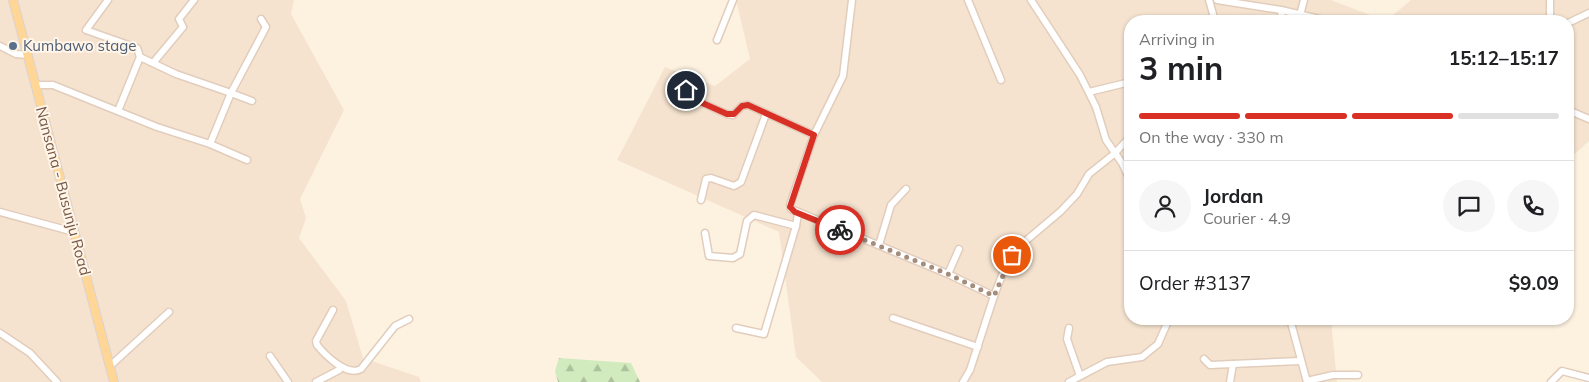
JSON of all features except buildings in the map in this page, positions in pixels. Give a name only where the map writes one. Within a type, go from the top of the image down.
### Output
[{"type":"main road","name":"Nansana - Busunju Road","points":[[13,0],[114,382]]},
{"type":"street","points":[[108,0],[86,30],[137,48],[140,57],[118,111]]},
{"type":"street","points":[[153,63],[184,27],[179,19],[194,0]]},
{"type":"street","points":[[716,40],[733,0]]},
{"type":"street","points":[[852,0],[844,72],[814,135],[790,205],[793,211],[948,274],[994,296]]},
{"type":"street","points":[[968,0],[1001,80]]},
{"type":"street","points":[[1031,0],[1089,92],[1106,140],[1124,167]]},
{"type":"street","points":[[1209,0],[1213,15]]},
{"type":"street","points":[[1217,0],[1281,10],[1300,15],[1304,0]]},
{"type":"street","points":[[1550,0],[1550,15]]},
{"type":"street","points":[[1281,10],[1281,15]]},
{"type":"street","points":[[1574,21],[1589,13]]},
{"type":"street","points":[[210,144],[232,93],[266,27],[261,19]]},
{"type":"street","points":[[0,46],[16,54],[28,55]]},
{"type":"street","points":[[140,57],[252,100]]},
{"type":"street","points":[[677,76],[689,78],[686,92],[689,97],[727,114],[734,114],[746,105],[814,135]]},
{"type":"street","points":[[1089,92],[1124,83]]},
{"type":"street","points":[[35,85],[53,85],[210,144],[247,160]]},
{"type":"street","points":[[1574,113],[1589,119]]},
{"type":"street","points":[[701,200],[706,179],[711,178],[734,186],[742,182],[766,114]]},
{"type":"street","points":[[963,382],[969,374],[994,296],[1015,250],[1061,211],[1077,194],[1089,174],[1124,143]]},
{"type":"street","points":[[879,245],[891,206],[906,189]]},
{"type":"street","points":[[0,212],[74,232]]},
{"type":"street","points":[[736,328],[764,334],[796,226],[798,214],[796,212]]},
{"type":"street","points":[[705,233],[709,256],[733,258],[740,254],[747,221],[754,215],[796,226]]},
{"type":"street","points":[[948,274],[959,250]]},
{"type":"street","points":[[334,310],[316,341],[317,345],[340,367],[359,371],[395,326],[409,319]]},
{"type":"street","points":[[110,366],[169,312]]},
{"type":"street","points":[[892,318],[978,346]]},
{"type":"street","points":[[1069,382],[1106,362],[1142,357],[1158,344],[1166,325]]},
{"type":"street","points":[[1291,325],[1307,382],[1333,375],[1358,375]]},
{"type":"street","points":[[1068,328],[1068,339],[1080,376]]},
{"type":"street","points":[[0,332],[30,353],[57,382]]},
{"type":"street","points":[[270,356],[288,382]]},
{"type":"street","points":[[1204,360],[1208,365],[1300,361]]},
{"type":"street","points":[[1230,382],[1233,364]]},
{"type":"street","points":[[316,382],[340,370],[340,367]]},
{"type":"street","points":[[1551,382],[1562,371],[1589,378]]},
{"type":"shaded area","points":[[0,0],[294,0],[291,14],[344,110],[300,199],[306,218],[299,238],[346,301],[363,358],[419,377],[421,382],[0,382]]},
{"type":"shaded area","points":[[736,0],[1331,0],[1370,15],[1124,15],[1124,325],[1332,325],[1337,382],[822,382],[796,357],[779,232],[617,160],[665,67],[715,86],[750,59]]},
{"type":"shaded area","points":[[1411,0],[1589,0],[1589,141],[1574,155],[1574,15],[1393,15]]},
{"type":"green space","points":[[559,358],[631,363],[640,382],[558,382],[555,371]]},
{"type":"way so far","points":[[840,230],[948,274],[994,296],[1012,255]]},
{"type":"place","name":"Kumbawo stage","points":[[13,46]]},
{"type":"route","points":[[686,90],[686,94],[689,97],[727,114],[734,114],[742,106],[748,105],[814,135],[790,207],[795,212],[840,230]]}]
